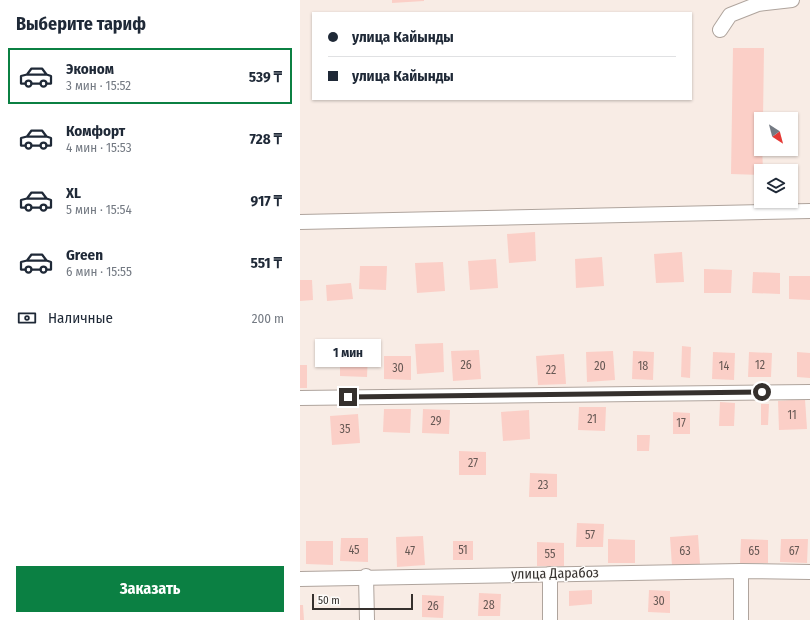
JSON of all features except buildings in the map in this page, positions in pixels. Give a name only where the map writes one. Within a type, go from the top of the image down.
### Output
[{"type":"street","points":[[720,30],[730,15],[744,9],[758,4],[792,0]]},
{"type":"street","points":[[300,222],[810,211]]},
{"type":"street","points":[[300,398],[810,392]]},
{"type":"street","points":[[741,571],[741,620]]},
{"type":"street","name":"улица Дарабоз","points":[[300,579],[366,576],[741,571],[810,572]]},
{"type":"street","points":[[550,574],[550,620]]},
{"type":"street","points":[[366,576],[367,620]]},
{"type":"route","points":[[348,397],[762,392]]}]
